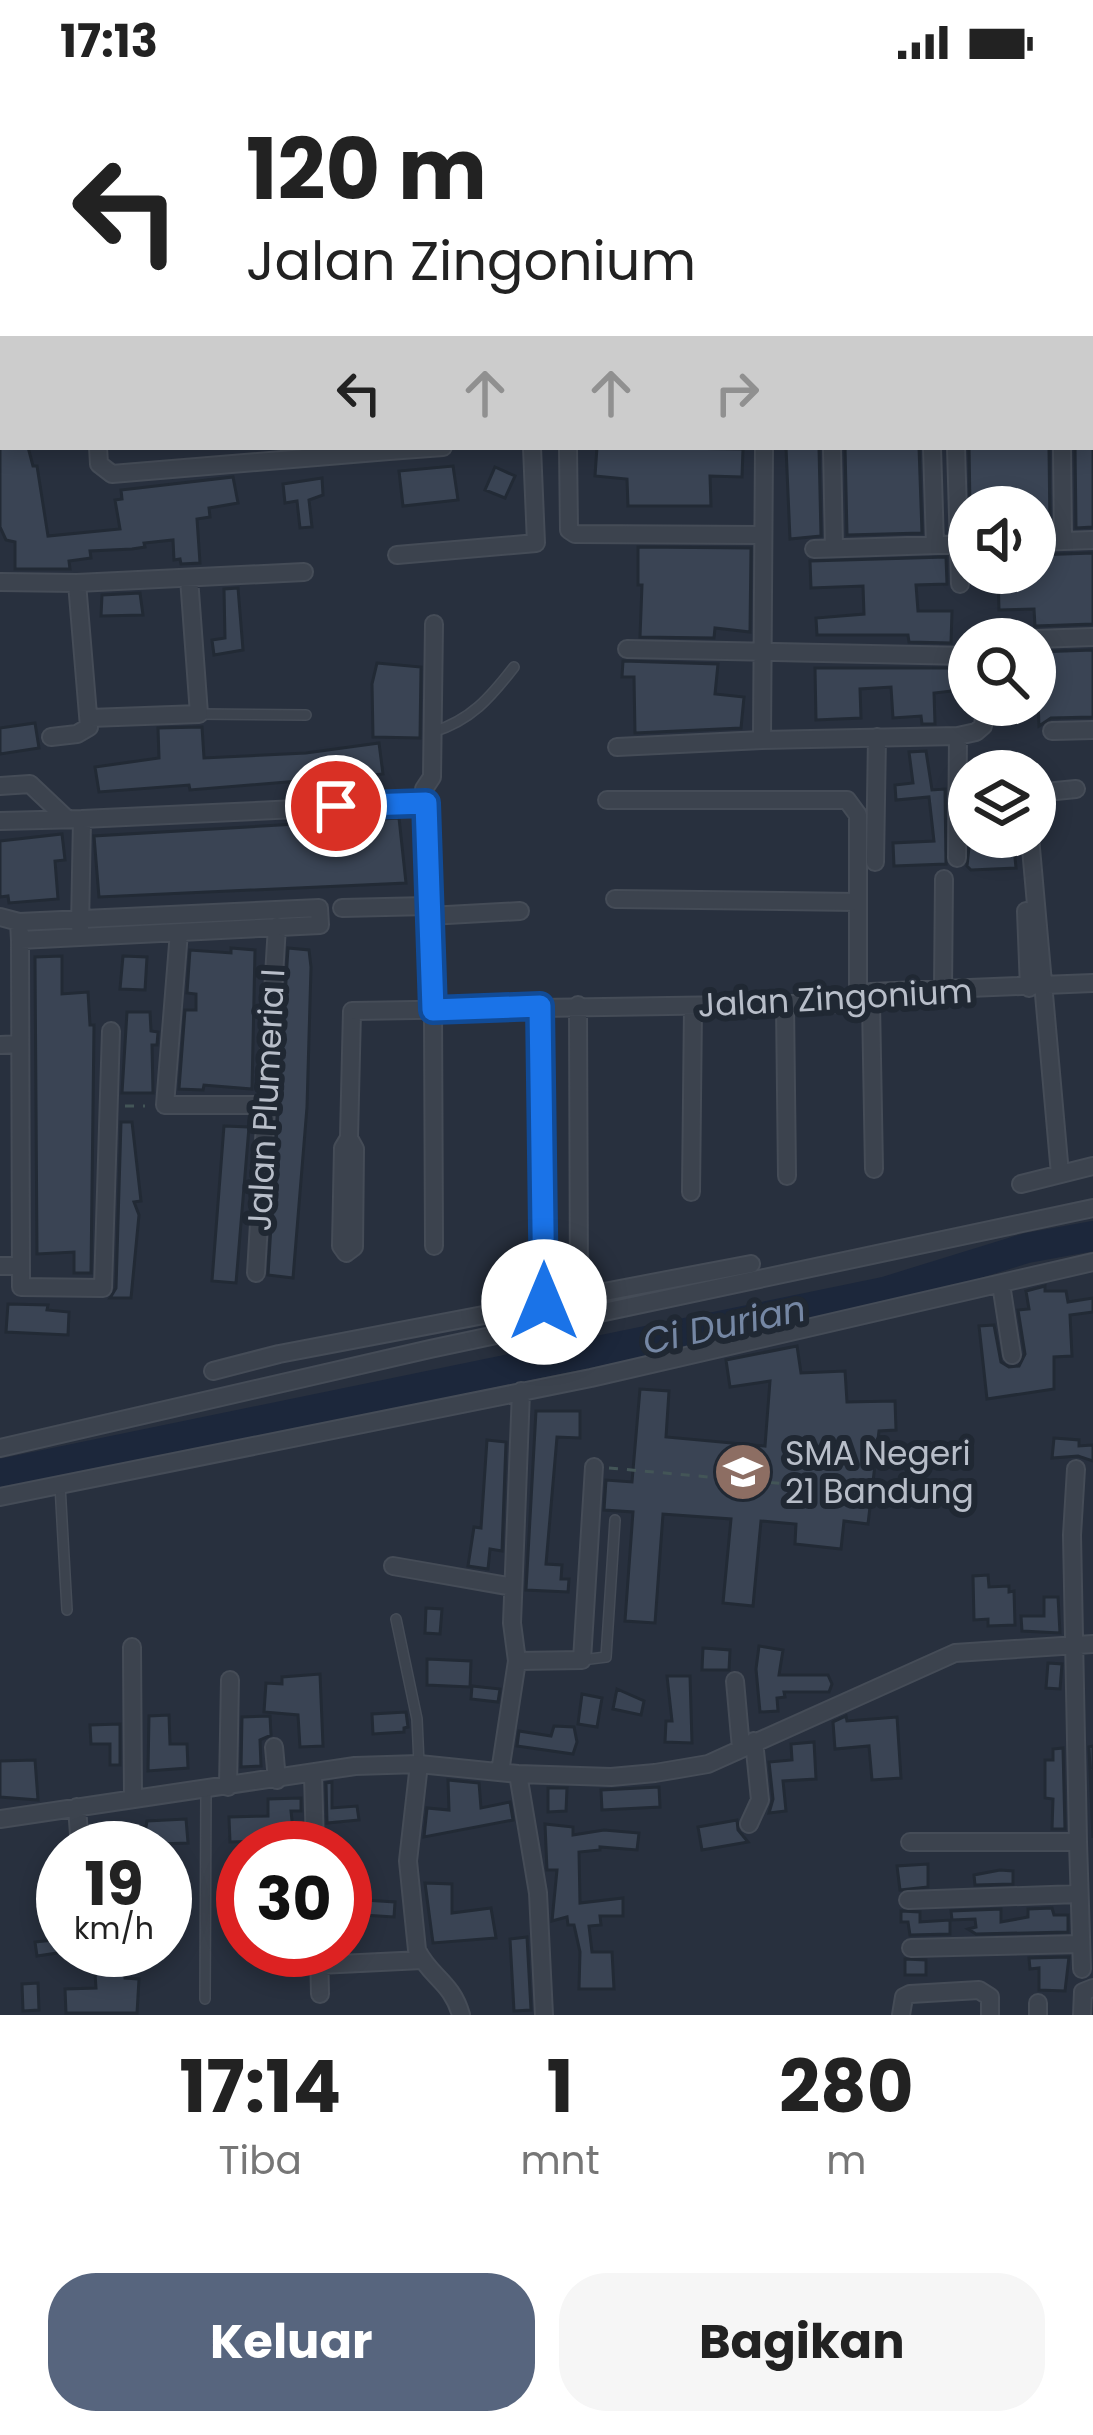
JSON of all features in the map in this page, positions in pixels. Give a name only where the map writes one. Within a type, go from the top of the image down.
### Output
[{"type":"street","points":[[98,450],[100,464],[112,474],[378,450]]},
{"type":"street","points":[[397,555],[536,543],[532,450]]},
{"type":"street","points":[[568,450],[569,530],[575,534],[762,535]]},
{"type":"street","points":[[762,740],[764,450]]},
{"type":"street","points":[[832,450],[834,548]]},
{"type":"street","points":[[932,450],[935,545]]},
{"type":"street","points":[[956,450],[959,486]]},
{"type":"street","points":[[1062,450],[1063,541]]},
{"type":"street","points":[[1056,541],[1093,540]]},
{"type":"street","points":[[814,549],[948,545]]},
{"type":"street","points":[[0,582],[304,572]]},
{"type":"street","points":[[90,718],[199,714],[189,578]]},
{"type":"street","points":[[51,737],[86,731],[90,718],[77,583]]},
{"type":"street","points":[[434,624],[432,777],[424,789],[433,1010],[434,1246]]},
{"type":"street","points":[[1056,638],[1093,637]]},
{"type":"street","points":[[627,650],[948,656]]},
{"type":"street","points":[[617,747],[958,736],[983,726]]},
{"type":"street","points":[[1052,731],[1093,730]]},
{"type":"street","points":[[958,736],[958,750]]},
{"type":"street","points":[[875,862],[878,737]]},
{"type":"street","points":[[0,786],[30,784],[74,819],[80,929]]},
{"type":"street","points":[[1056,791],[1076,789]]},
{"type":"street","points":[[607,800],[847,800],[858,814],[858,992],[871,1003],[874,1169]]},
{"type":"street","points":[[0,821],[426,803]]},
{"type":"street","points":[[1032,858],[1036,988],[1060,1174]]},
{"type":"street","points":[[943,990],[944,879]]},
{"type":"street","points":[[615,899],[858,902]]},
{"type":"street","points":[[342,908],[520,911]]},
{"type":"street","points":[[0,916],[20,932],[180,923],[165,1106],[264,1106]]},
{"type":"street","name":"Jalan Plumeria I","points":[[180,923],[278,918],[256,1274]]},
{"type":"street","points":[[20,932],[21,1287],[103,1288],[111,1031]]},
{"type":"street","name":"Jalan Zingonium","points":[[350,1138],[352,1011],[856,1003],[871,992],[1093,983]]},
{"type":"street","points":[[785,1004],[787,1176]]},
{"type":"street","points":[[561,1006],[579,1296]]},
{"type":"street","points":[[544,1302],[561,1006]]},
{"type":"street","points":[[691,1192],[693,1006]]},
{"type":"street","points":[[0,1045],[20,1044]]},
{"type":"street","points":[[0,1130],[20,1130]]},
{"type":"street","points":[[350,1138],[355,1149],[354,1247],[346,1253],[341,1246],[343,1148],[350,1138]]},
{"type":"street","points":[[1021,1184],[1093,1166]]},
{"type":"street","points":[[0,1208],[21,1208]]},
{"type":"street","points":[[0,1448],[430,1349],[1093,1208]]},
{"type":"street","points":[[0,1497],[521,1391],[1093,1262]]},
{"type":"street","points":[[213,1371],[279,1354],[752,1264]]},
{"type":"street","points":[[0,1266],[21,1266]]},
{"type":"street","points":[[1001,1284],[1012,1354]]},
{"type":"street","points":[[521,1391],[512,1635],[517,1661],[509,1773],[538,1899],[544,2015]]},
{"type":"street","points":[[517,1661],[582,1660],[594,1467]]},
{"type":"street","points":[[1076,1469],[1072,1535],[1084,1644],[1085,1822],[1078,1842],[1082,1969]]},
{"type":"street","points":[[393,1566],[513,1587]]},
{"type":"street","points":[[0,1819],[356,1766],[419,1763],[611,1777],[656,1773],[708,1764],[955,1653],[1084,1644]]},
{"type":"street","points":[[132,1648],[133,1799]]},
{"type":"street","points":[[228,1787],[230,1680]]},
{"type":"street","points":[[735,1681],[760,1800],[749,1824]]},
{"type":"street","points":[[274,1747],[278,1780]]},
{"type":"street","points":[[419,1763],[407,1862],[411,1918],[422,1960],[446,1981],[460,2015]]},
{"type":"street","points":[[313,1774],[314,1821]]},
{"type":"street","points":[[77,1807],[78,1821]]},
{"type":"street","points":[[910,1842],[1078,1842]]},
{"type":"street","points":[[908,1900],[1078,1894]]},
{"type":"street","points":[[911,1948],[1082,1943]]},
{"type":"street","points":[[372,1959],[422,1960]]},
{"type":"street","points":[[320,1977],[320,1994]]},
{"type":"street","points":[[1082,2015],[1083,1992],[1093,1988]]},
{"type":"street","points":[[901,2015],[904,1996],[910,1994],[979,1990],[990,1997],[990,2015]]},
{"type":"lane","points":[[433,732],[467,718],[491,698],[514,667]]},
{"type":"lane","points":[[199,714],[306,715]]},
{"type":"lane","points":[[60,1485],[67,1610]]},
{"type":"lane","points":[[582,1660],[606,1657],[614,1520]]},
{"type":"lane","points":[[396,1619],[420,1737],[419,1763]]},
{"type":"lane","points":[[205,1999],[206,1790]]},
{"type":"path","points":[[109,1106],[165,1106]]},
{"type":"path","points":[[594,1467],[864,1491]]},
{"type":"building","points":[[0,450],[29,450],[37,466],[48,536],[120,529],[115,500],[122,499],[121,490],[233,477],[238,503],[209,508],[210,517],[197,519],[200,563],[174,560],[173,540],[90,551],[91,558],[69,561],[70,569],[15,569],[15,542],[6,540],[0,527]]},
{"type":"building","points":[[597,450],[743,450],[742,477],[710,476],[711,506],[628,506],[627,479],[595,476]]},
{"type":"building","points":[[786,450],[819,450],[821,536],[790,539]]},
{"type":"building","points":[[845,450],[919,450],[922,533],[847,535]]},
{"type":"building","points":[[969,450],[1049,450],[1049,486],[970,486]]},
{"type":"building","points":[[1075,450],[1093,450],[1093,527],[1076,528]]},
{"type":"building","points":[[453,466],[458,500],[403,506],[399,471]]},
{"type":"building","points":[[495,467],[515,476],[505,498],[485,490]]},
{"type":"building","points":[[322,478],[323,495],[309,500],[312,527],[300,528],[297,501],[285,503],[283,484]]},
{"type":"building","points":[[638,547],[751,548],[750,632],[715,628],[714,638],[640,637]]},
{"type":"building","points":[[1093,553],[1093,624],[1056,625],[1056,618],[1035,618],[1034,609],[999,610],[999,594],[1056,594],[1056,554]]},
{"type":"building","points":[[946,557],[947,584],[916,585],[918,611],[952,611],[948,643],[909,642],[908,635],[817,635],[816,618],[864,614],[863,586],[811,588],[810,561]]},
{"type":"building","points":[[238,588],[243,650],[214,655],[212,640],[225,638],[224,589]]},
{"type":"building","points":[[140,593],[143,615],[101,616],[102,595]]},
{"type":"building","points":[[1093,650],[1093,717],[1056,718],[1056,651]]},
{"type":"building","points":[[623,661],[718,664],[715,694],[744,697],[741,728],[635,733],[634,677],[622,677]]},
{"type":"building","points":[[377,663],[421,667],[420,738],[373,737],[372,684]]},
{"type":"building","points":[[815,668],[948,668],[948,691],[934,693],[935,724],[922,724],[921,716],[893,718],[891,687],[860,689],[861,718],[816,720]]},
{"type":"building","points":[[35,723],[39,748],[0,754],[0,728]]},
{"type":"building","points":[[202,727],[204,758],[306,753],[379,743],[383,774],[190,790],[189,785],[99,792],[95,767],[159,758],[158,728]]},
{"type":"building","points":[[926,751],[932,790],[945,789],[946,864],[894,866],[893,843],[934,841],[929,797],[896,800],[895,785],[913,783],[909,752]]},
{"type":"building","points":[[399,818],[406,883],[99,897],[94,836]]},
{"type":"building","points":[[62,834],[65,860],[55,861],[58,899],[9,903],[8,896],[0,897],[0,841]]},
{"type":"building","points":[[968,858],[1015,858],[1016,868],[971,870]]},
{"type":"building","points":[[231,948],[255,950],[252,1089],[204,1085],[203,1090],[179,1089],[185,1010],[196,1010],[196,994],[187,993],[190,950],[231,953]]},
{"type":"building","points":[[288,948],[309,950],[311,967],[307,1107],[293,1278],[268,1275]]},
{"type":"building","points":[[62,956],[62,994],[88,992],[90,1025],[94,1025],[91,1273],[74,1273],[74,1252],[37,1254],[35,957]]},
{"type":"building","points":[[123,956],[147,957],[145,990],[120,989]]},
{"type":"building","points":[[127,1012],[150,1012],[151,1031],[158,1032],[157,1045],[152,1045],[153,1093],[122,1093]]},
{"type":"building","points":[[121,1122],[132,1122],[141,1201],[134,1202],[139,1215],[131,1298],[110,1298],[116,1288]]},
{"type":"building","points":[[224,1126],[249,1127],[236,1283],[212,1281]]},
{"type":"building","points":[[1045,1286],[1045,1291],[1066,1291],[1068,1302],[1093,1298],[1093,1312],[1070,1315],[1072,1356],[1054,1357],[1054,1389],[987,1399],[979,1326],[994,1325],[1001,1362],[1019,1366],[1025,1354],[1018,1310],[1029,1309],[1026,1291]]},
{"type":"building","points":[[8,1304],[48,1305],[47,1310],[69,1312],[68,1335],[6,1332]]},
{"type":"building","points":[[797,1346],[801,1373],[845,1371],[847,1402],[895,1401],[896,1430],[879,1431],[868,1524],[844,1521],[841,1549],[795,1544],[796,1524],[761,1521],[753,1606],[723,1603],[731,1519],[663,1514],[655,1623],[625,1621],[633,1512],[604,1510],[606,1480],[632,1482],[640,1389],[669,1391],[666,1437],[765,1446],[770,1381],[730,1387],[726,1360]]},
{"type":"building","points":[[536,1411],[580,1411],[580,1438],[557,1437],[546,1564],[562,1565],[561,1579],[569,1579],[568,1592],[526,1590]]},
{"type":"building","points":[[1054,1438],[1093,1445],[1093,1461],[1078,1456],[1052,1458]]},
{"type":"building","points":[[487,1440],[506,1442],[502,1551],[490,1549],[488,1569],[468,1566],[474,1527],[481,1528]]},
{"type":"building","points":[[988,1575],[989,1587],[1009,1586],[1009,1592],[1014,1591],[1015,1625],[988,1626],[988,1619],[974,1620],[973,1576]]},
{"type":"building","points":[[1044,1597],[1058,1597],[1060,1633],[1022,1631],[1021,1616],[1044,1616]]},
{"type":"building","points":[[426,1608],[442,1609],[440,1634],[425,1633]]},
{"type":"building","points":[[759,1646],[783,1650],[779,1675],[828,1675],[829,1692],[784,1692],[785,1697],[777,1698],[778,1711],[760,1712]]},
{"type":"building","points":[[703,1648],[730,1650],[729,1670],[702,1670]]},
{"type":"building","points":[[427,1659],[471,1661],[470,1687],[427,1685]]},
{"type":"building","points":[[1048,1663],[1062,1664],[1060,1689],[1046,1688]]},
{"type":"building","points":[[320,1674],[323,1746],[300,1747],[298,1715],[264,1712],[266,1683],[282,1684],[282,1677]]},
{"type":"building","points":[[667,1676],[690,1676],[692,1743],[665,1742],[666,1721],[672,1721]]},
{"type":"building","points":[[472,1686],[500,1689],[498,1702],[471,1699]]},
{"type":"building","points":[[617,1689],[644,1701],[641,1715],[613,1709]]},
{"type":"building","points":[[582,1694],[602,1698],[597,1727],[578,1724]]},
{"type":"building","points":[[406,1712],[404,1732],[373,1734],[372,1714]]},
{"type":"building","points":[[169,1715],[170,1744],[187,1744],[188,1768],[148,1771],[149,1716]]},
{"type":"building","points":[[270,1716],[271,1735],[260,1740],[261,1766],[241,1767],[242,1717]]},
{"type":"building","points":[[846,1716],[847,1721],[897,1717],[901,1778],[872,1780],[869,1746],[835,1749],[833,1722]]},
{"type":"building","points":[[120,1724],[120,1765],[110,1765],[110,1744],[91,1744],[90,1725]]},
{"type":"building","points":[[554,1726],[574,1727],[573,1754],[517,1746],[519,1731],[551,1736]]},
{"type":"building","points":[[814,1742],[816,1779],[783,1781],[786,1811],[769,1813],[773,1799],[769,1762],[792,1760],[791,1744]]},
{"type":"building","points":[[1093,1746],[1093,1838],[1089,1747]]},
{"type":"building","points":[[1063,1748],[1065,1829],[1052,1829],[1053,1799],[1045,1798],[1045,1760],[1053,1760],[1053,1749]]},
{"type":"building","points":[[35,1760],[38,1800],[0,1797],[0,1761]]},
{"type":"building","points":[[448,1780],[479,1783],[481,1808],[510,1802],[513,1820],[424,1837],[427,1808],[449,1810]]},
{"type":"building","points":[[332,1782],[332,1808],[357,1806],[359,1820],[327,1821],[326,1783]]},
{"type":"building","points":[[659,1787],[660,1807],[602,1810],[601,1790]]},
{"type":"building","points":[[548,1788],[567,1788],[566,1811],[548,1812]]},
{"type":"building","points":[[301,1798],[301,1811],[291,1811],[292,1821],[229,1821],[229,1817],[268,1816],[268,1799]]},
{"type":"building","points":[[737,1820],[748,1842],[702,1850],[698,1827]]},
{"type":"building","points":[[545,1824],[573,1827],[573,1835],[604,1830],[639,1833],[637,1850],[600,1847],[579,1852],[580,1903],[623,1898],[623,1916],[600,1916],[601,1925],[589,1926],[592,1952],[612,1952],[614,1989],[579,1989],[580,1952],[574,1925],[568,1925],[567,1917],[552,1921],[557,1870],[547,1870]]},
{"type":"building","points":[[928,1864],[928,1887],[900,1890],[897,1866]]},
{"type":"building","points":[[1013,1871],[1013,1884],[975,1885],[974,1875]]},
{"type":"building","points":[[425,1883],[452,1884],[452,1913],[491,1908],[496,1938],[433,1943]]},
{"type":"building","points":[[372,1901],[395,1902],[394,1917],[372,1916]]},
{"type":"building","points":[[1052,1908],[1054,1915],[1068,1915],[1068,1932],[976,1934],[968,1929],[976,1927],[975,1919],[952,1920],[951,1911],[1001,1909],[1001,1922],[1028,1917],[1028,1909]]},
{"type":"building","points":[[901,1911],[920,1912],[920,1922],[950,1920],[950,1934],[910,1935],[908,1922],[901,1922]]},
{"type":"building","points":[[527,1937],[531,2010],[514,2011],[510,1939]]},
{"type":"building","points":[[1069,1957],[1065,1991],[1039,1990],[1039,1968],[1030,1969],[1029,1958]]},
{"type":"building","points":[[905,1959],[926,1960],[926,1975],[905,1975]]},
{"type":"building","points":[[95,1977],[139,1979],[137,2013],[66,2013],[65,1989],[96,1988]]},
{"type":"building","points":[[38,1983],[39,2010],[23,2011],[22,1984]]},
{"type":"waterway","name":"Ci Durian","points":[[0,1474],[884,1292],[1027,1248],[1093,1236]]},
{"type":"place","name":"SMA Negeri 21 Bandung","points":[[743,1472]]},
{"type":"route","points":[[336,806],[426,803],[433,1010],[540,1006],[544,1302]]}]
